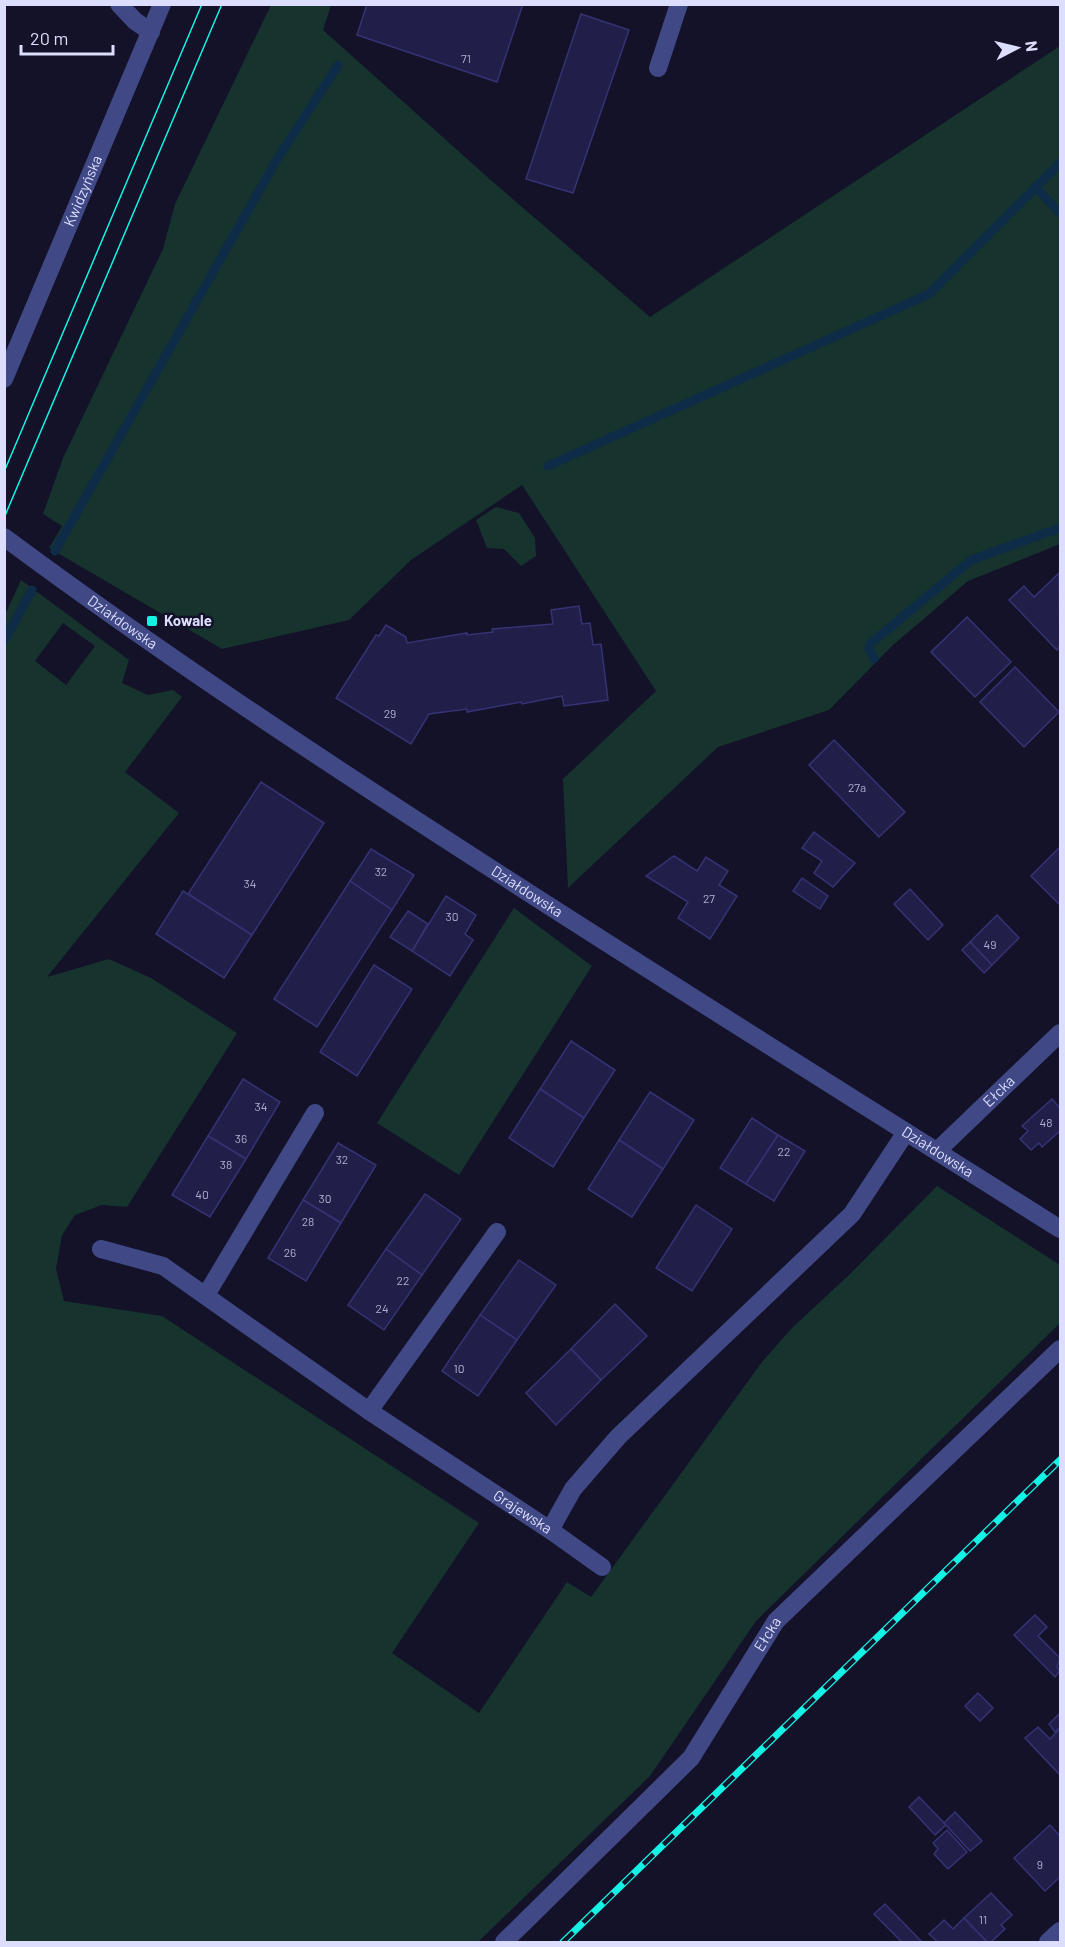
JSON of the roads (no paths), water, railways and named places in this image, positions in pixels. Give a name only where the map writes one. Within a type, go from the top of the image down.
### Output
[{"type":"street","points":[[119,4],[135,21],[151,32]]},
{"type":"street","name":"Kwidzyńska","points":[[4,379],[162,4]]},
{"type":"street","points":[[658,68],[679,4]]},
{"type":"street","name":"Działdowska","points":[[4,537],[129,629],[259,718],[654,974],[1060,1229]]},
{"type":"street","name":"Ełcka","points":[[937,1151],[1060,1033]]},
{"type":"street","points":[[206,1295],[315,1113]]},
{"type":"street","name":"Grajewska","points":[[101,1250],[163,1266],[369,1411],[550,1530],[573,1489],[618,1437],[852,1214],[906,1132]]},
{"type":"street","points":[[369,1411],[497,1232]]},
{"type":"street","name":"Ełcka","points":[[504,1942],[691,1758],[776,1621],[1060,1349]]},
{"type":"street","points":[[550,1530],[602,1567]]},
{"type":"street","points":[[1048,1942],[1060,1931]]},
{"type":"waterway","points":[[55,551],[276,161],[338,65]]},
{"type":"waterway","points":[[548,466],[929,294],[1060,163]]},
{"type":"waterway","points":[[1035,187],[1060,213]]},
{"type":"waterway","points":[[874,659],[869,648],[870,644],[971,560],[1060,528]]},
{"type":"waterway","points":[[4,641],[32,590]]},
{"type":"tram line","points":[[4,472],[202,4]]},
{"type":"tram line","points":[[4,518],[222,4]]},
{"type":"railway","points":[[563,1942],[1060,1460]]},
{"type":"place","name":"Kowale","points":[[152,621]]}]
